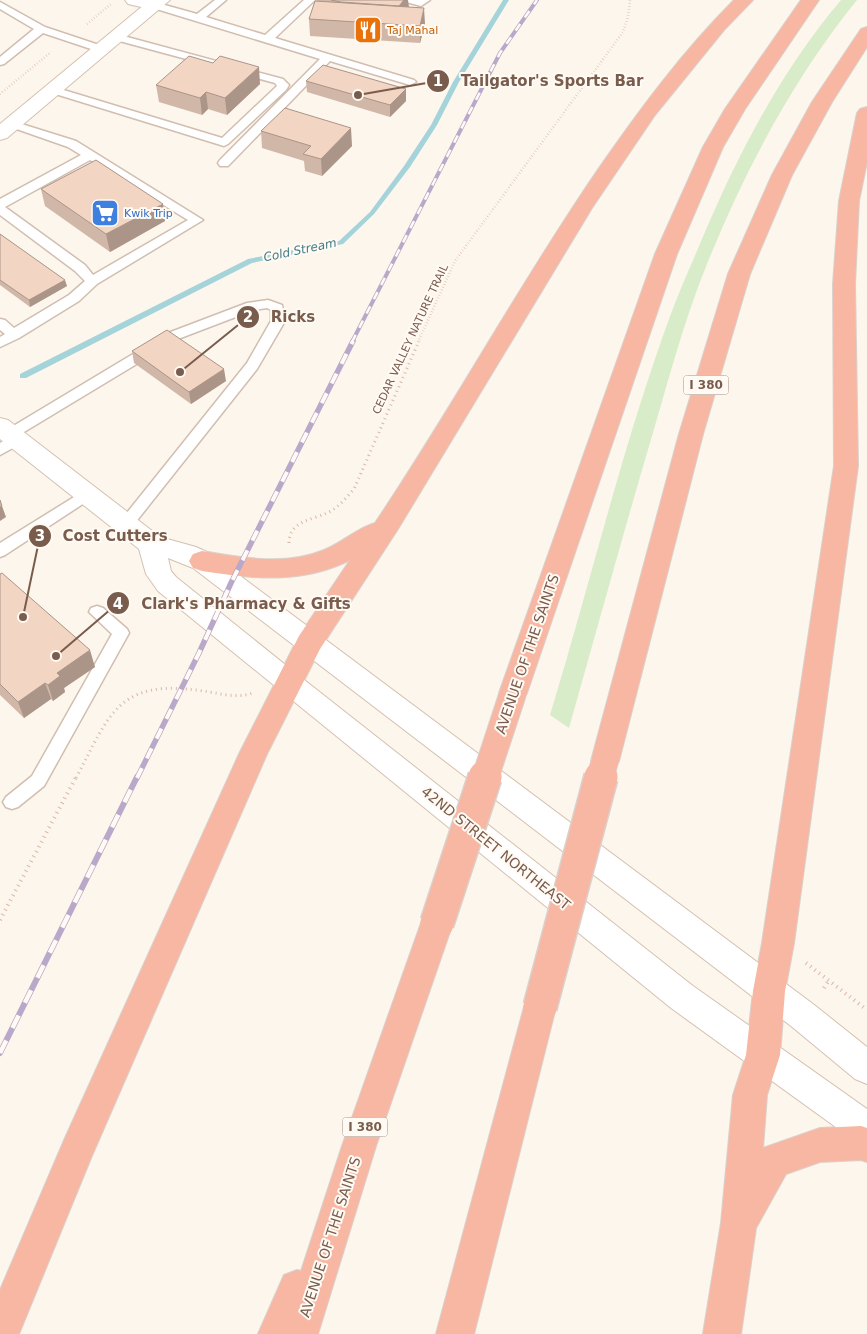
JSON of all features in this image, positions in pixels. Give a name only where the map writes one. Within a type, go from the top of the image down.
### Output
[{"type":"highway","points":[[0,1334],[121,1051],[253,754],[288,683],[310,644],[389,522],[582,208],[648,111],[718,26],[744,0]]},
{"type":"highway","name":"AVENUE OF THE SAINTS","points":[[299,1334],[359,1146],[437,923],[513,693],[666,254],[713,148],[735,108],[810,0]]},
{"type":"highway","name":"I 380","points":[[455,1334],[691,434],[740,274],[782,175],[822,102],[867,33]]},
{"type":"highway","points":[[722,1334],[739,1223],[750,1095],[762,1055],[769,991],[778,943],[846,466],[844,284],[849,201],[867,113]]},
{"type":"highway","points":[[202,561],[270,570],[317,563],[337,557],[356,547],[389,522]]},
{"type":"highway","points":[[739,1223],[774,1161],[820,1145],[861,1143],[867,1145]]},
{"type":"highway","points":[[277,1334],[359,1146]]},
{"type":"main road","points":[[134,0],[158,3]]},
{"type":"main road","points":[[6,129],[158,3]]},
{"type":"main road","points":[[7,437],[87,494],[151,544],[187,554],[202,561],[802,1015],[867,1068]]},
{"type":"main road","name":"42ND STREET NORTHEAST","points":[[151,544],[159,574],[167,584],[288,683],[682,997],[867,1129]]},
{"type":"lane","points":[[198,19],[221,0]]},
{"type":"lane","points":[[267,39],[310,0]]},
{"type":"lane","points":[[410,0],[421,3],[425,0]]},
{"type":"lane","points":[[158,3],[198,19],[410,82]]},
{"type":"lane","points":[[0,5],[41,29],[101,49]]},
{"type":"lane","points":[[0,62],[41,29]]},
{"type":"lane","points":[[53,90],[224,142],[283,85],[279,81],[116,37]]},
{"type":"lane","points":[[224,163],[328,57]]},
{"type":"lane","points":[[0,343],[74,298],[92,281],[197,220],[72,144],[6,129]]},
{"type":"lane","points":[[0,204],[90,155]]},
{"type":"lane","points":[[0,210],[80,268],[92,281]]},
{"type":"lane","points":[[7,437],[173,336],[252,306],[268,304],[277,308],[278,321],[252,366],[126,524]]},
{"type":"lane","points":[[0,323],[14,335]]},
{"type":"lane","points":[[0,551],[87,494]]},
{"type":"lane","points":[[12,802],[38,781],[121,633],[97,612]]},
{"type":"path","name":"CEDAR VALLEY NATURE TRAIL","points":[[290,550],[288,537],[297,525],[310,518],[327,513],[341,504],[354,490],[378,431],[455,261],[623,32],[628,17],[630,0]]},
{"type":"path","points":[[0,920],[109,716],[117,706],[139,693],[168,686],[236,696],[244,696],[254,691]]},
{"type":"path","points":[[806,963],[867,1010]]},
{"type":"path","points":[[824,988],[829,980]]},
{"type":"green space","points":[[841,0],[857,0],[812,61],[772,126],[737,194],[698,287],[682,334],[627,522],[569,728],[550,715],[638,411],[672,311],[730,176],[762,114],[799,55]]},
{"type":"building","points":[[331,0],[404,0],[399,6]]},
{"type":"building","points":[[315,1],[424,8],[420,26],[309,19]]},
{"type":"building","points":[[189,56],[213,63],[220,56],[259,67],[225,98],[206,92],[200,98],[156,85]]},
{"type":"building","points":[[323,65],[406,89],[390,105],[306,81]]},
{"type":"building","points":[[285,108],[351,128],[321,159],[303,154],[311,146],[261,131]]},
{"type":"building","points":[[96,160],[163,204],[106,234],[41,189]]},
{"type":"building","points":[[0,234],[65,280],[29,300],[0,280]]},
{"type":"building","points":[[167,330],[224,369],[189,392],[132,351]]},
{"type":"building","points":[[2,573],[90,650],[57,673],[60,676],[48,685],[45,683],[18,702],[0,684],[0,574]]},
{"type":"waterway","name":"Cold Stream","points":[[23,376],[250,261],[341,243],[372,213],[407,167],[434,125],[456,82],[506,0]]},
{"type":"railway","points":[[352,342],[500,53],[537,0]]},
{"type":"railway","points":[[137,778],[199,653],[231,583],[353,341]]},
{"type":"railway","points":[[0,1053],[137,777]]},
{"type":"place","name":"Taj Mahal","points":[[368,30]]},
{"type":"place","name":"Tailgator's Sports Bar","points":[[358,95]]},
{"type":"place","name":"Kwik Trip","points":[[105,213]]},
{"type":"place","name":"Ricks","points":[[180,372]]},
{"type":"place","name":"Cost Cutters","points":[[23,617]]},
{"type":"place","name":"Clark's Pharmacy & Gifts","points":[[56,656]]}]
